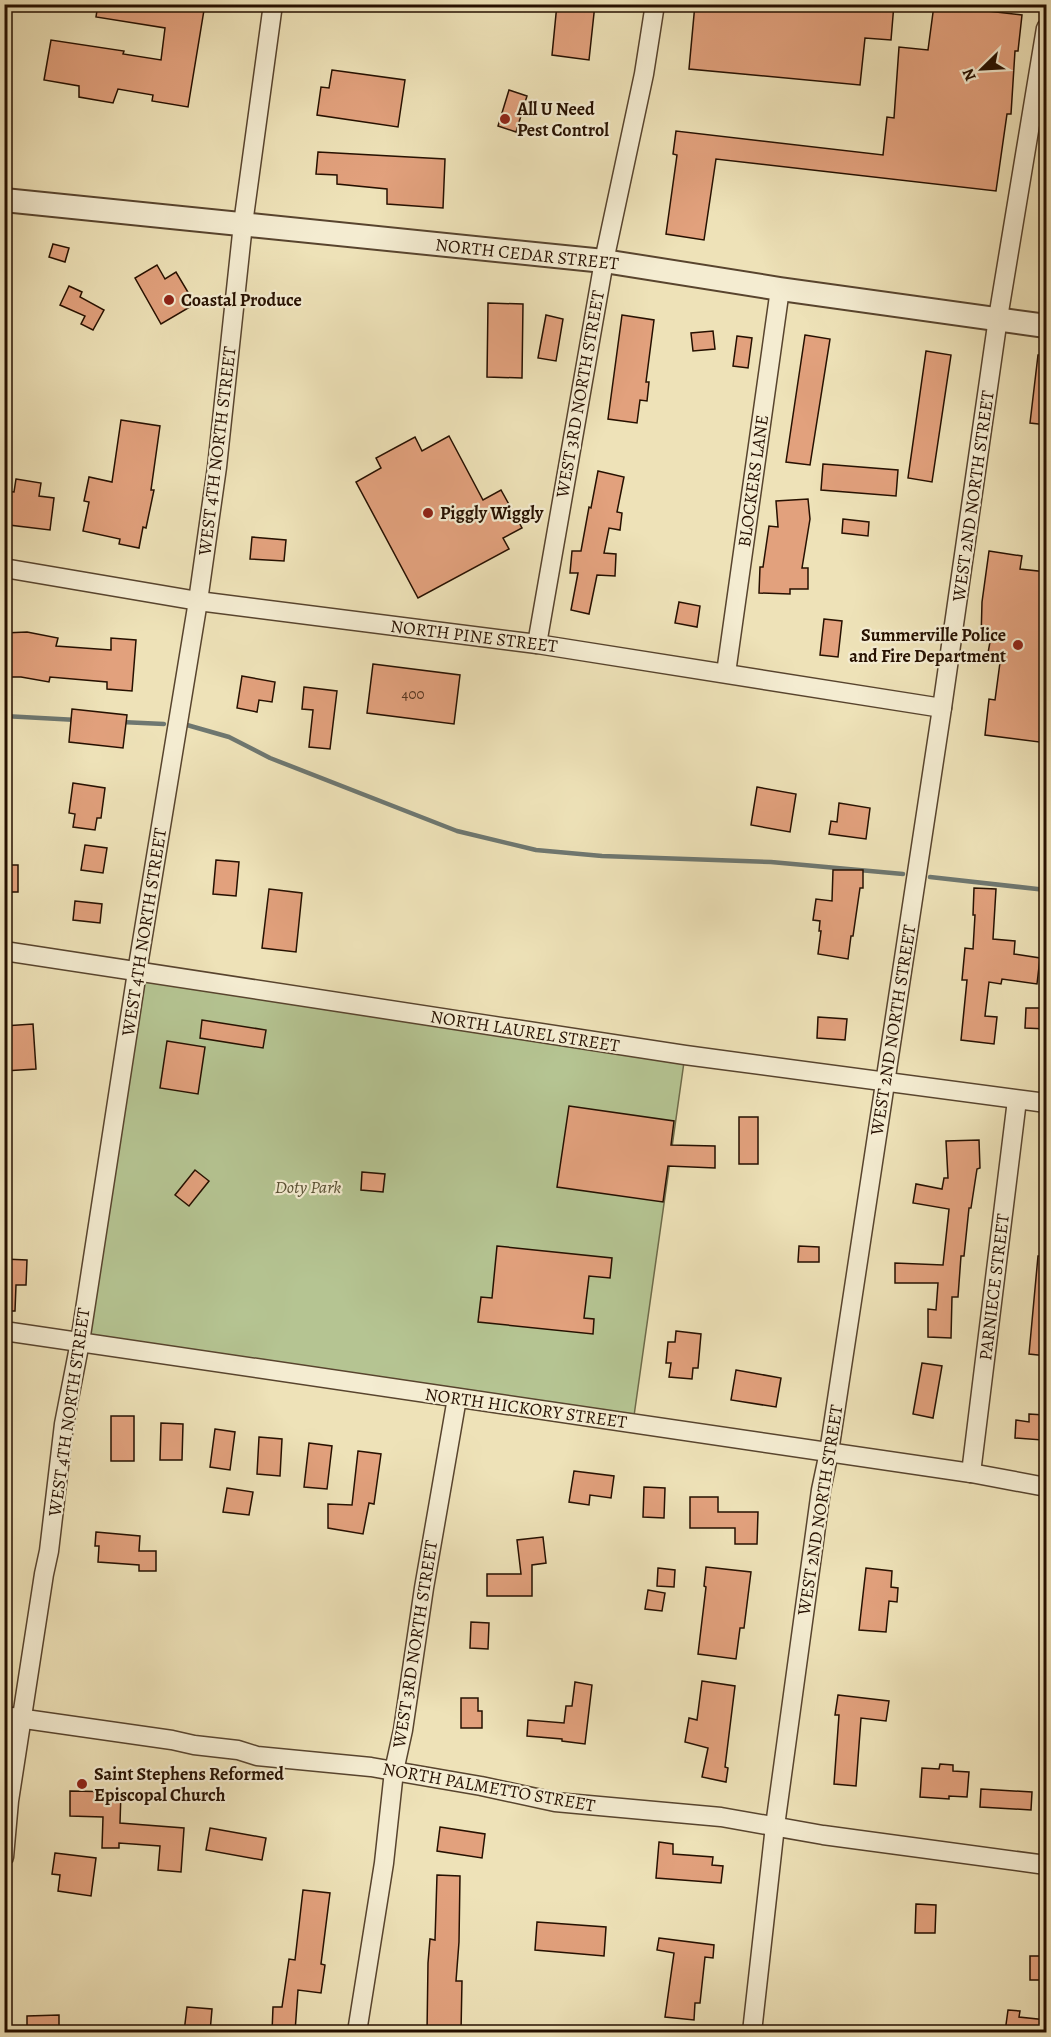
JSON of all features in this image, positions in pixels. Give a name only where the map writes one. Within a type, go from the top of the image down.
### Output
[{"type":"street","name":"WEST 4TH NORTH STREET","points":[[4,1857],[14,1718],[49,1551],[64,1424],[80,1342],[137,972],[198,601],[217,467],[243,224],[273,4]]},
{"type":"street","name":"WEST 3RD NORTH STREET","points":[[537,644],[604,261],[644,74],[655,4]]},
{"type":"street","name":"WEST 2ND NORTH STREET","points":[[752,2032],[775,1826],[821,1490],[829,1452],[942,708],[998,318],[1047,28]]},
{"type":"street","name":"NORTH CEDAR STREET","points":[[4,200],[604,261],[780,289],[1047,326]]},
{"type":"street","name":"BLOCKERS LANE","points":[[726,673],[780,289]]},
{"type":"street","name":"NORTH PINE STREET","points":[[4,568],[198,601],[537,644],[942,708]]},
{"type":"street","name":"NORTH LAUREL STREET","points":[[4,951],[685,1055],[1047,1103]]},
{"type":"street","name":"PARNIECE STREET","points":[[971,1473],[1017,1100]]},
{"type":"street","name":"NORTH HICKORY STREET","points":[[4,1331],[971,1473],[1047,1487]]},
{"type":"street","name":"WEST 3RD NORTH STREET","points":[[357,2032],[384,1863],[394,1772],[403,1730],[424,1588],[457,1398]]},
{"type":"street","name":"NORTH PALMETTO STREET","points":[[14,1718],[194,1745],[217,1746],[257,1756],[371,1767],[482,1786],[555,1802],[690,1814],[823,1835],[1047,1865]]},
{"type":"green space","name":"Doty Park","points":[[137,972],[685,1055],[633,1423],[80,1342]]},
{"type":"building","points":[[98,4],[205,4],[188,107],[152,101],[153,95],[118,89],[113,103],[79,97],[79,86],[44,80],[51,40],[124,51],[123,54],[161,60],[165,28],[96,17]]},
{"type":"building","points":[[557,4],[595,4],[589,60],[552,55]]},
{"type":"building","points":[[695,4],[894,4],[891,40],[865,38],[860,85],[689,69]]},
{"type":"building","points":[[934,5],[1022,15],[1018,51],[1015,51],[1011,114],[1007,114],[996,191],[716,159],[704,240],[666,234],[677,155],[673,154],[676,131],[883,155],[887,117],[894,118],[899,47],[928,50]]},
{"type":"building","points":[[332,70],[405,80],[398,127],[317,115],[321,87],[329,88]]},
{"type":"building","points":[[509,90],[527,96],[516,132],[498,126]]},
{"type":"building","points":[[318,152],[445,159],[443,208],[387,204],[387,189],[337,184],[337,175],[316,174]]},
{"type":"building","points":[[53,244],[69,248],[65,262],[49,257]]},
{"type":"building","points":[[157,265],[165,279],[176,272],[195,304],[161,324],[135,278]]},
{"type":"building","points":[[69,286],[82,292],[80,297],[104,310],[93,330],[81,324],[85,316],[60,305]]},
{"type":"building","points":[[488,303],[523,304],[522,378],[487,377]]},
{"type":"building","points":[[546,315],[563,319],[556,361],[538,358]]},
{"type":"building","points":[[622,315],[654,320],[646,382],[649,382],[647,401],[640,400],[637,423],[608,419]]},
{"type":"building","points":[[713,331],[715,349],[693,351],[691,333]]},
{"type":"building","points":[[805,335],[830,339],[810,465],[786,462]]},
{"type":"building","points":[[737,336],[752,338],[748,368],[733,366]]},
{"type":"building","points":[[926,351],[951,355],[932,482],[908,478]]},
{"type":"building","points":[[1038,355],[1047,355],[1047,425],[1030,423]]},
{"type":"building","points":[[121,420],[160,426],[151,490],[154,490],[139,548],[119,544],[120,539],[83,531],[89,502],[84,501],[89,477],[112,482]]},
{"type":"building","points":[[449,436],[483,500],[501,490],[522,528],[503,538],[509,549],[418,598],[356,482],[381,468],[376,458],[415,437],[422,451]]},
{"type":"building","points":[[823,464],[898,470],[896,496],[821,490]]},
{"type":"building","points":[[598,471],[624,477],[617,512],[622,513],[620,530],[609,528],[604,553],[616,554],[615,576],[597,575],[589,614],[571,610],[578,573],[570,573],[572,551],[581,551]]},
{"type":"building","points":[[16,479],[41,483],[39,496],[54,498],[50,530],[9,525],[9,522],[4,522],[4,491],[14,492]]},
{"type":"building","points":[[808,499],[810,519],[802,568],[808,568],[808,589],[790,589],[790,594],[759,593],[760,567],[763,567],[769,526],[778,527],[776,501]]},
{"type":"building","points":[[843,519],[869,522],[868,536],[842,533]]},
{"type":"building","points":[[252,537],[286,540],[284,561],[250,559]]},
{"type":"building","name":"Summerville Police and Fire Department","points":[[989,551],[1022,556],[1020,569],[1047,572],[1047,743],[985,735],[989,699],[995,700],[1001,655],[988,653],[990,642],[981,640],[982,602]]},
{"type":"building","points":[[679,602],[700,606],[697,627],[675,623]]},
{"type":"building","points":[[824,619],[842,621],[838,657],[820,655]]},
{"type":"building","points":[[27,632],[58,638],[56,646],[111,650],[111,638],[136,640],[132,691],[107,689],[107,682],[50,677],[49,682],[21,677],[4,677],[4,633]]},
{"type":"building","points":[[373,664],[460,675],[454,724],[367,713]]},
{"type":"building","points":[[242,676],[275,682],[272,702],[259,700],[257,712],[237,708]]},
{"type":"building","points":[[304,687],[337,691],[330,749],[309,747],[313,710],[302,709]]},
{"type":"building","points":[[72,709],[127,715],[123,748],[69,742]]},
{"type":"building","points":[[73,783],[105,788],[101,818],[97,818],[95,830],[73,827],[75,814],[69,813]]},
{"type":"building","points":[[757,787],[796,794],[790,832],[751,825]]},
{"type":"building","points":[[839,803],[870,808],[866,839],[829,834],[831,821],[837,822]]},
{"type":"building","points":[[85,845],[107,848],[103,873],[81,870]]},
{"type":"building","points":[[216,860],[239,862],[236,896],[213,894]]},
{"type":"building","points":[[4,865],[18,865],[18,892],[4,892]]},
{"type":"building","points":[[833,870],[863,870],[863,888],[860,888],[848,959],[818,954],[821,931],[819,931],[820,921],[813,920],[816,899],[832,901]]},
{"type":"building","points":[[974,888],[996,889],[993,939],[1015,941],[1014,954],[1040,958],[1037,984],[1002,979],[1001,984],[989,982],[985,1016],[997,1017],[994,1044],[961,1040],[967,980],[962,980],[965,948],[973,949]]},
{"type":"building","points":[[269,889],[302,893],[296,952],[262,948]]},
{"type":"building","points":[[75,901],[102,904],[100,923],[73,920]]},
{"type":"building","points":[[1026,1008],[1047,1008],[1047,1029],[1025,1028]]},
{"type":"building","points":[[818,1017],[847,1019],[845,1040],[817,1038]]},
{"type":"building","points":[[202,1020],[266,1030],[263,1048],[200,1038]]},
{"type":"building","points":[[33,1024],[36,1069],[4,1071],[4,1026]]},
{"type":"building","points":[[167,1041],[205,1047],[198,1094],[160,1088]]},
{"type":"building","points":[[569,1106],[674,1121],[671,1145],[715,1146],[715,1168],[668,1166],[663,1202],[557,1187]]},
{"type":"building","points":[[739,1117],[758,1117],[758,1164],[739,1164]]},
{"type":"building","points":[[979,1140],[980,1168],[977,1169],[971,1208],[969,1208],[964,1256],[961,1256],[958,1297],[952,1297],[951,1338],[928,1337],[928,1309],[936,1310],[938,1283],[895,1283],[895,1263],[943,1265],[949,1209],[913,1203],[916,1184],[942,1189],[944,1178],[948,1178],[946,1141]]},
{"type":"building","points":[[195,1170],[209,1181],[189,1206],[175,1195]]},
{"type":"building","points":[[362,1172],[385,1174],[383,1192],[361,1190]]},
{"type":"building","points":[[497,1246],[612,1258],[610,1278],[589,1276],[584,1318],[594,1319],[593,1334],[478,1322],[481,1297],[492,1298]]},
{"type":"building","points":[[799,1246],[819,1247],[819,1262],[798,1262]]},
{"type":"building","points":[[1038,1256],[1047,1257],[1047,1356],[1029,1354]]},
{"type":"building","points":[[4,1259],[27,1260],[26,1285],[16,1285],[15,1311],[4,1311]]},
{"type":"building","points":[[676,1331],[701,1334],[698,1368],[693,1368],[692,1379],[669,1377],[671,1363],[666,1363],[668,1342],[675,1342]]},
{"type":"building","points":[[922,1363],[942,1366],[933,1418],[913,1414]]},
{"type":"building","points":[[736,1370],[781,1378],[776,1407],[731,1400]]},
{"type":"building","points":[[1029,1414],[1044,1415],[1042,1440],[1015,1438],[1016,1420],[1029,1422]]},
{"type":"building","points":[[111,1416],[134,1416],[134,1461],[111,1461]]},
{"type":"building","points":[[161,1423],[183,1424],[182,1460],[160,1460]]},
{"type":"building","points":[[215,1429],[235,1432],[230,1470],[210,1467]]},
{"type":"building","points":[[259,1437],[282,1439],[280,1476],[257,1474]]},
{"type":"building","points":[[309,1443],[332,1446],[327,1489],[304,1487]]},
{"type":"building","points":[[358,1451],[381,1454],[374,1504],[369,1503],[363,1534],[328,1528],[328,1504],[352,1505]]},
{"type":"building","points":[[574,1471],[614,1476],[611,1498],[590,1495],[589,1505],[569,1502]]},
{"type":"building","points":[[644,1487],[665,1488],[664,1518],[643,1517]]},
{"type":"building","points":[[227,1488],[253,1492],[249,1515],[223,1512]]},
{"type":"building","points":[[690,1497],[718,1497],[718,1512],[758,1512],[757,1544],[735,1544],[735,1528],[690,1528]]},
{"type":"building","points":[[96,1532],[140,1536],[139,1551],[156,1551],[156,1571],[139,1571],[139,1565],[98,1562],[99,1546],[95,1546]]},
{"type":"building","points":[[543,1537],[546,1563],[532,1565],[532,1596],[487,1596],[487,1574],[521,1574],[517,1540]]},
{"type":"building","points":[[706,1567],[751,1572],[744,1628],[740,1628],[736,1659],[698,1654],[706,1587],[704,1586]]},
{"type":"building","points":[[658,1568],[675,1570],[674,1587],[657,1586]]},
{"type":"building","points":[[866,1568],[892,1571],[891,1587],[898,1588],[897,1602],[889,1601],[886,1632],[859,1630]]},
{"type":"building","points":[[648,1590],[665,1593],[662,1611],[645,1609]]},
{"type":"building","points":[[471,1622],[489,1623],[488,1649],[470,1648]]},
{"type":"building","points":[[702,1681],[735,1686],[725,1767],[728,1768],[726,1782],[702,1777],[708,1748],[685,1742],[689,1718],[697,1720]]},
{"type":"building","points":[[575,1682],[592,1685],[585,1744],[562,1741],[562,1739],[527,1736],[528,1720],[564,1723],[566,1706],[572,1706]]},
{"type":"building","points":[[838,1695],[889,1701],[886,1721],[861,1718],[856,1786],[834,1784],[839,1715],[835,1715]]},
{"type":"building","points":[[461,1698],[478,1698],[478,1711],[482,1711],[482,1728],[461,1728]]},
{"type":"building","points":[[940,1764],[953,1765],[953,1771],[969,1772],[967,1797],[949,1796],[949,1799],[920,1797],[922,1768],[939,1769]]},
{"type":"building","points":[[981,1789],[1032,1792],[1031,1810],[980,1807]]},
{"type":"building","points":[[70,1791],[121,1792],[120,1823],[184,1828],[181,1872],[158,1870],[160,1846],[119,1843],[119,1848],[102,1848],[103,1817],[70,1816]]},
{"type":"building","points":[[440,1827],[485,1834],[482,1858],[437,1851]]},
{"type":"building","points":[[210,1828],[266,1838],[262,1860],[206,1850]]},
{"type":"building","points":[[659,1842],[673,1844],[673,1854],[713,1857],[712,1865],[723,1866],[721,1883],[656,1878]]},
{"type":"building","points":[[55,1853],[96,1858],[91,1896],[58,1891],[60,1875],[52,1874]]},
{"type":"building","points":[[437,1875],[460,1876],[456,1981],[462,1981],[461,2032],[427,2032],[428,1963],[430,1939],[435,1940]]},
{"type":"building","points":[[303,1890],[330,1893],[321,1964],[325,1965],[321,1993],[298,1990],[295,2032],[272,2032],[273,2007],[282,2007],[289,1959],[295,1960]]},
{"type":"building","points":[[916,1904],[936,1905],[935,1933],[915,1933]]},
{"type":"building","points":[[537,1922],[606,1927],[604,1956],[535,1950]]},
{"type":"building","points":[[659,1938],[714,1945],[713,1958],[705,1957],[700,2003],[695,2003],[694,2020],[665,2017],[674,1953],[657,1950]]},
{"type":"building","points":[[1030,1956],[1047,1956],[1047,1980],[1030,1980]]},
{"type":"building","points":[[187,2007],[212,2009],[210,2032],[184,2032]]},
{"type":"building","points":[[1008,2010],[1020,2011],[1019,2017],[1047,2020],[1047,2032],[1005,2032]]},
{"type":"building","points":[[59,2015],[59,2030],[27,2032],[27,2016]]},
{"type":"waterway","points":[[4,716],[77,720]]},
{"type":"waterway","points":[[121,722],[164,724]]},
{"type":"waterway","points":[[187,725],[229,737],[270,758],[457,831],[536,850],[602,856],[771,862],[903,874]]},
{"type":"waterway","points":[[930,877],[1046,890]]},
{"type":"place","name":"All U Need Pest Control","points":[[505,119]]},
{"type":"place","name":"Coastal Produce","points":[[169,300]]},
{"type":"place","name":"Piggly Wiggly","points":[[428,513]]},
{"type":"place","name":"Summerville Police and Fire Department","points":[[1018,645]]},
{"type":"place","name":"Saint Stephens Reformed Episcopal Church","points":[[82,1784]]}]
